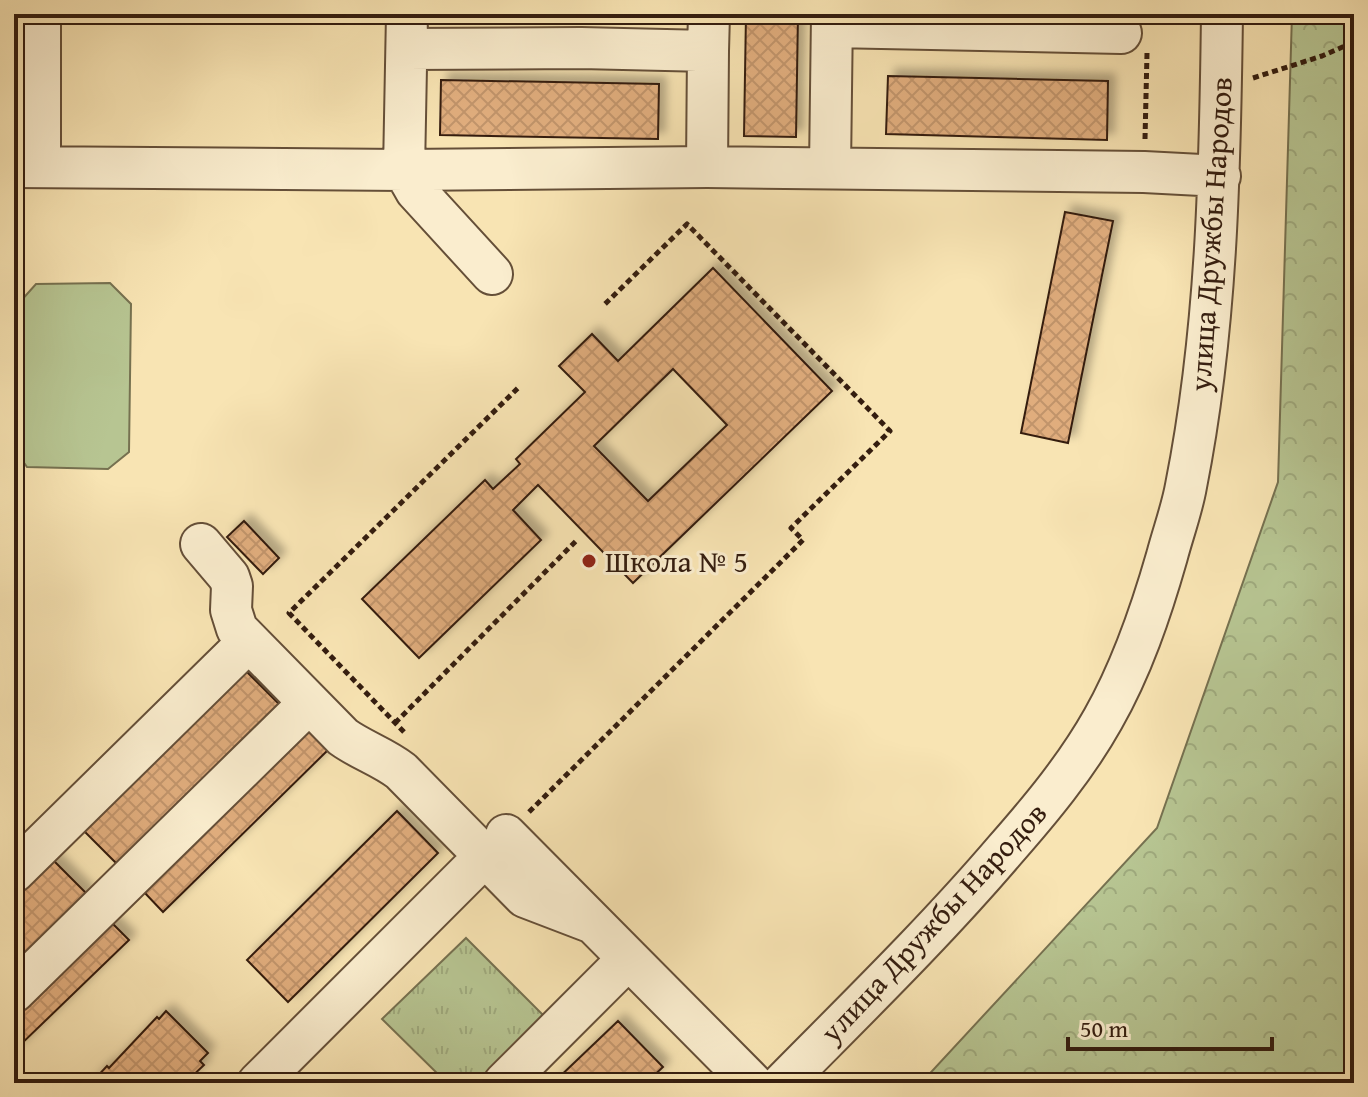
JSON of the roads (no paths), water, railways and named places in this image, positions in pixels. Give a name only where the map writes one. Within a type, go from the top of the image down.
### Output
[{"type":"street","points":[[40,14],[27,167],[404,170],[707,167],[1144,172],[1220,176]]},
{"type":"street","name":"улица Дружбы Народов","points":[[783,1083],[967,895],[1030,821],[1080,756],[1104,718],[1131,663],[1154,604],[1186,487],[1203,377],[1220,176],[1222,14]]},
{"type":"street","points":[[830,168],[832,20],[1134,40]]},
{"type":"street","points":[[492,274],[416,191],[404,170],[407,31],[709,32],[707,167]]},
{"type":"street","points":[[201,544],[229,577],[232,586],[231,610],[237,629],[309,703],[349,742],[386,760],[495,846],[525,897],[593,923],[752,1083]]},
{"type":"street","points":[[14,872],[248,642]]},
{"type":"street","points":[[14,992],[309,703]]},
{"type":"street","points":[[258,1083],[495,846]]},
{"type":"street","points":[[504,1083],[628,959]]},
{"type":"place","name":"Школа № 5","points":[[589,561]]}]
